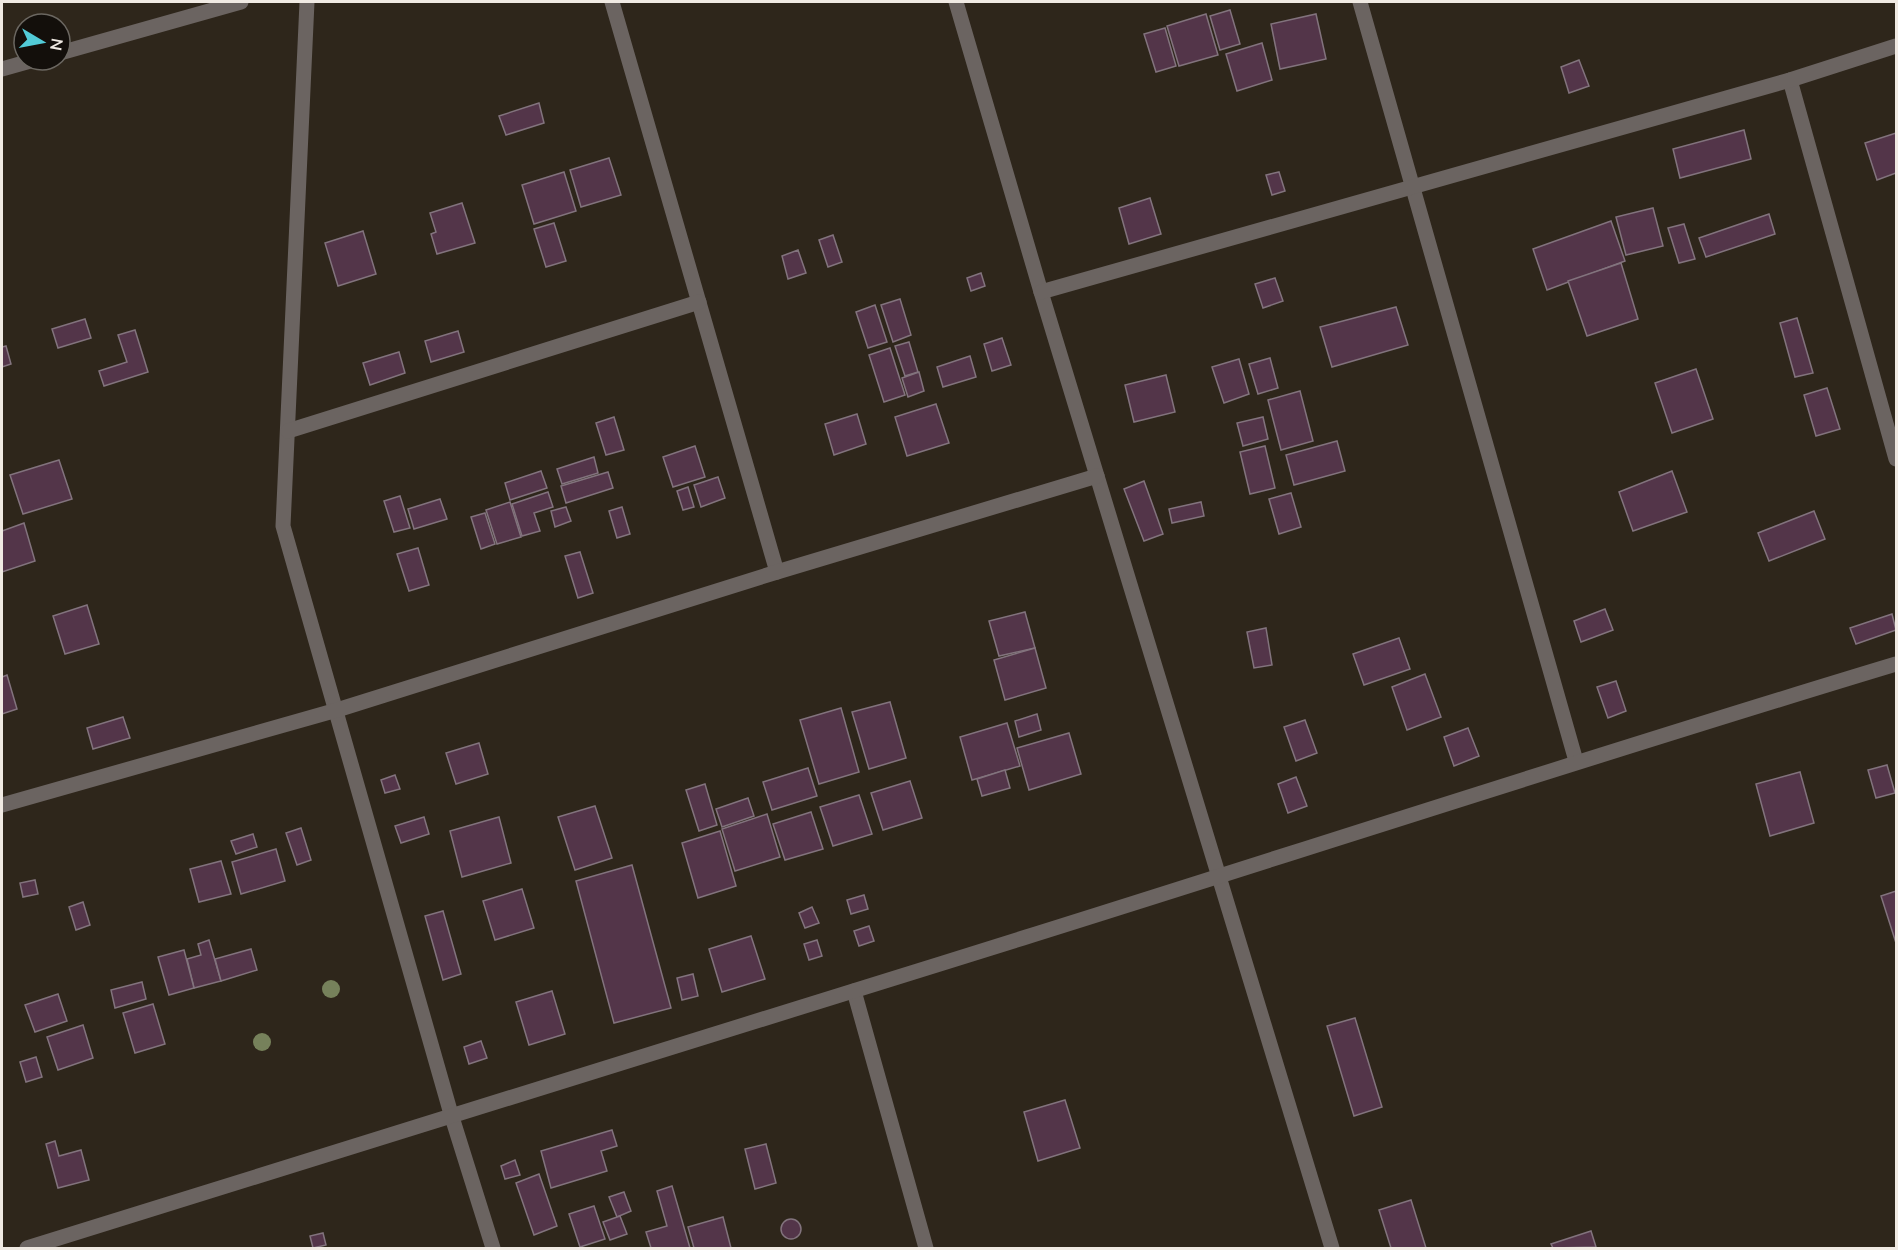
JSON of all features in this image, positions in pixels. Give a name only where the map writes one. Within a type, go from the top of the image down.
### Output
[{"type":"street","points":[[72,50],[241,2]]},
{"type":"street","points":[[307,2],[283,526],[451,1114],[493,1248]]},
{"type":"street","points":[[612,2],[777,572]]},
{"type":"street","points":[[956,2],[1041,292],[1332,1248]]},
{"type":"street","points":[[1359,2],[1576,761]]},
{"type":"street","points":[[1041,292],[1412,185],[1790,80],[1896,46]]},
{"type":"street","points":[[1790,80],[1896,459]]},
{"type":"street","points":[[288,432],[699,302]]},
{"type":"street","points":[[2,805],[337,710],[777,572],[1097,476]]},
{"type":"street","points":[[27,1248],[451,1114],[1219,877],[1576,761],[1896,664]]},
{"type":"street","points":[[854,991],[926,1248]]},
{"type":"building","points":[[1230,10],[1240,44],[1220,50],[1210,16]]},
{"type":"building","points":[[1206,14],[1218,55],[1179,66],[1167,26]]},
{"type":"building","points":[[1316,14],[1326,59],[1280,69],[1271,24]]},
{"type":"building","points":[[1165,28],[1176,66],[1156,72],[1144,34]]},
{"type":"building","points":[[1262,43],[1272,80],[1237,91],[1226,54]]},
{"type":"building","points":[[1579,60],[1589,86],[1569,93],[1561,67]]},
{"type":"building","points":[[539,103],[544,123],[506,135],[499,116]]},
{"type":"building","points":[[1744,130],[1751,159],[1680,178],[1673,149]]},
{"type":"building","points":[[1896,133],[1896,173],[1877,180],[1865,143]]},
{"type":"building","points":[[609,158],[621,195],[581,207],[570,170]]},
{"type":"building","points":[[564,172],[576,211],[534,224],[522,185]]},
{"type":"building","points":[[1279,172],[1285,191],[1272,195],[1266,175]]},
{"type":"building","points":[[1150,198],[1161,234],[1129,244],[1119,208]]},
{"type":"building","points":[[462,203],[475,243],[437,254],[431,234],[436,232],[430,213]]},
{"type":"building","points":[[1653,208],[1663,246],[1626,255],[1616,217]]},
{"type":"building","points":[[1769,214],[1775,234],[1706,257],[1699,238]]},
{"type":"building","points":[[1611,221],[1625,261],[1547,290],[1533,249]]},
{"type":"building","points":[[554,223],[566,261],[546,267],[534,229]]},
{"type":"building","points":[[1684,224],[1695,259],[1679,263],[1668,228]]},
{"type":"building","points":[[363,231],[376,274],[338,286],[325,243]]},
{"type":"building","points":[[833,235],[842,262],[828,267],[819,240]]},
{"type":"building","points":[[798,250],[806,273],[788,279],[782,256]]},
{"type":"building","points":[[1621,263],[1638,319],[1587,336],[1568,281]]},
{"type":"building","points":[[981,273],[985,286],[971,291],[967,278]]},
{"type":"building","points":[[1275,278],[1283,301],[1263,308],[1255,284]]},
{"type":"building","points":[[900,299],[911,335],[893,342],[881,305]]},
{"type":"building","points":[[875,305],[887,342],[868,348],[856,312]]},
{"type":"building","points":[[1396,307],[1408,345],[1332,367],[1320,327]]},
{"type":"building","points":[[1797,318],[1813,373],[1795,377],[1780,323]]},
{"type":"building","points":[[85,319],[91,338],[58,348],[52,329]]},
{"type":"building","points":[[135,330],[148,372],[104,386],[99,371],[127,362],[118,335]]},
{"type":"building","points":[[458,331],[464,352],[431,362],[425,341]]},
{"type":"building","points":[[1002,338],[1011,365],[992,371],[984,344]]},
{"type":"building","points":[[909,342],[918,372],[905,376],[895,346]]},
{"type":"building","points":[[6,346],[11,364],[2,367],[2,347]]},
{"type":"building","points":[[890,348],[905,395],[884,402],[869,355]]},
{"type":"building","points":[[399,352],[405,373],[370,385],[363,363]]},
{"type":"building","points":[[970,356],[976,377],[943,387],[937,367]]},
{"type":"building","points":[[1270,358],[1278,388],[1258,394],[1249,364]]},
{"type":"building","points":[[1239,359],[1249,394],[1224,403],[1212,367]]},
{"type":"building","points":[[1696,369],[1713,419],[1672,433],[1655,383]]},
{"type":"building","points":[[919,372],[924,391],[908,397],[902,378]]},
{"type":"building","points":[[1166,375],[1175,412],[1134,422],[1125,385]]},
{"type":"building","points":[[1827,388],[1840,429],[1816,436],[1804,395]]},
{"type":"building","points":[[1300,391],[1313,441],[1281,450],[1268,400]]},
{"type":"building","points":[[936,404],[949,443],[907,456],[895,417]]},
{"type":"building","points":[[857,414],[866,444],[834,455],[825,424]]},
{"type":"building","points":[[614,417],[624,450],[606,455],[596,423]]},
{"type":"building","points":[[1263,417],[1268,439],[1243,446],[1237,423]]},
{"type":"building","points":[[1337,441],[1345,471],[1294,485],[1286,455]]},
{"type":"building","points":[[695,446],[705,477],[673,487],[663,457]]},
{"type":"building","points":[[1265,446],[1275,488],[1250,494],[1240,452]]},
{"type":"building","points":[[594,457],[598,473],[562,484],[557,469]]},
{"type":"building","points":[[59,460],[72,499],[23,514],[10,475]]},
{"type":"building","points":[[541,471],[547,488],[510,500],[505,483]]},
{"type":"building","points":[[1672,471],[1687,512],[1633,531],[1619,492]]},
{"type":"building","points":[[608,472],[613,488],[566,503],[561,486]]},
{"type":"building","points":[[718,477],[725,498],[701,507],[694,485]]},
{"type":"building","points":[[1144,481],[1163,534],[1144,541],[1124,489]]},
{"type":"building","points":[[688,487],[694,507],[683,510],[677,491]]},
{"type":"building","points":[[548,492],[553,507],[534,513],[540,531],[522,536],[512,504]]},
{"type":"building","points":[[1291,493],[1301,527],[1279,534],[1269,499]]},
{"type":"building","points":[[400,496],[410,528],[394,532],[384,501]]},
{"type":"building","points":[[440,499],[447,519],[414,529],[408,509]]},
{"type":"building","points":[[510,502],[521,537],[497,544],[486,510]]},
{"type":"building","points":[[1201,502],[1204,516],[1172,523],[1169,509]]},
{"type":"building","points":[[566,507],[571,521],[555,527],[551,511]]},
{"type":"building","points":[[622,507],[630,534],[617,538],[609,511]]},
{"type":"building","points":[[1814,511],[1825,539],[1769,561],[1758,533]]},
{"type":"building","points":[[485,513],[495,544],[481,549],[471,517]]},
{"type":"building","points":[[24,523],[35,561],[2,572],[2,531]]},
{"type":"building","points":[[418,548],[429,585],[409,591],[397,554]]},
{"type":"building","points":[[580,552],[593,593],[578,598],[565,556]]},
{"type":"building","points":[[87,605],[99,644],[65,654],[53,616]]},
{"type":"building","points":[[1605,609],[1613,630],[1581,642],[1574,621]]},
{"type":"building","points":[[1025,612],[1035,648],[999,656],[989,621]]},
{"type":"building","points":[[1892,614],[1896,630],[1856,644],[1850,628]]},
{"type":"building","points":[[1266,628],[1272,665],[1254,668],[1247,632]]},
{"type":"building","points":[[1399,638],[1410,669],[1364,685],[1353,654]]},
{"type":"building","points":[[1035,648],[1046,688],[1005,700],[994,660]]},
{"type":"building","points":[[1425,674],[1441,717],[1407,730],[1392,687]]},
{"type":"building","points":[[7,675],[17,709],[2,714],[2,677]]},
{"type":"building","points":[[1616,681],[1626,711],[1608,718],[1597,687]]},
{"type":"building","points":[[890,702],[906,758],[869,769],[852,712]]},
{"type":"building","points":[[841,708],[859,772],[819,784],[800,720]]},
{"type":"building","points":[[1037,714],[1041,730],[1019,737],[1015,721]]},
{"type":"building","points":[[123,717],[130,738],[93,749],[87,728]]},
{"type":"building","points":[[1305,720],[1317,753],[1296,761],[1284,727]]},
{"type":"building","points":[[1007,723],[1020,766],[972,780],[960,737]]},
{"type":"building","points":[[1468,728],[1479,756],[1454,766],[1444,737]]},
{"type":"building","points":[[1069,733],[1081,774],[1029,790],[1017,748]]},
{"type":"building","points":[[479,743],[488,774],[456,784],[446,753]]},
{"type":"building","points":[[1887,765],[1895,793],[1876,798],[1868,770]]},
{"type":"building","points":[[808,768],[817,796],[772,810],[763,782]]},
{"type":"building","points":[[1005,770],[1010,788],[982,796],[977,779]]},
{"type":"building","points":[[1800,772],[1814,823],[1770,836],[1756,784]]},
{"type":"building","points":[[395,775],[400,789],[385,793],[381,780]]},
{"type":"building","points":[[1296,777],[1307,806],[1288,813],[1278,784]]},
{"type":"building","points":[[910,781],[922,818],[883,830],[871,793]]},
{"type":"building","points":[[705,784],[717,825],[699,831],[686,790]]},
{"type":"building","points":[[859,795],[872,834],[833,846],[820,807]]},
{"type":"building","points":[[748,798],[754,816],[722,827],[716,809]]},
{"type":"building","points":[[595,806],[612,858],[575,870],[558,817]]},
{"type":"building","points":[[811,812],[823,849],[785,860],[773,824]]},
{"type":"building","points":[[767,814],[780,857],[735,871],[722,829]]},
{"type":"building","points":[[424,817],[429,834],[401,843],[395,826]]},
{"type":"building","points":[[499,817],[511,863],[462,877],[450,831]]},
{"type":"building","points":[[301,828],[311,860],[297,865],[286,833]]},
{"type":"building","points":[[720,831],[736,886],[698,898],[682,843]]},
{"type":"building","points":[[253,834],[257,847],[236,854],[231,841]]},
{"type":"building","points":[[276,849],[285,881],[241,894],[232,862]]},
{"type":"building","points":[[221,861],[231,894],[199,902],[190,869]]},
{"type":"building","points":[[632,865],[671,1008],[614,1023],[576,881]]},
{"type":"building","points":[[35,880],[38,894],[23,897],[20,883]]},
{"type":"building","points":[[522,889],[534,928],[495,940],[483,901]]},
{"type":"building","points":[[1896,891],[1896,943],[1881,896]]},
{"type":"building","points":[[864,895],[868,909],[851,914],[847,900]]},
{"type":"building","points":[[83,902],[90,925],[76,930],[69,907]]},
{"type":"building","points":[[812,907],[819,923],[805,928],[799,913]]},
{"type":"building","points":[[443,911],[461,974],[443,980],[425,916]]},
{"type":"building","points":[[869,926],[874,941],[859,946],[854,931]]},
{"type":"building","points":[[751,936],[765,979],[722,992],[709,949]]},
{"type":"building","points":[[209,940],[221,981],[194,988],[187,959],[201,955],[198,944]]},
{"type":"building","points":[[817,940],[822,956],[809,960],[804,944]]},
{"type":"building","points":[[251,949],[257,970],[221,981],[215,959]]},
{"type":"building","points":[[184,950],[194,988],[169,995],[158,957]]},
{"type":"building","points":[[693,974],[698,996],[682,1000],[677,978]]},
{"type":"building","points":[[142,982],[146,999],[115,1008],[111,990]]},
{"type":"building","points":[[552,991],[565,1034],[529,1045],[516,1002]]},
{"type":"building","points":[[58,994],[67,1021],[35,1032],[25,1005]]},
{"type":"building","points":[[153,1004],[165,1044],[135,1053],[123,1013]]},
{"type":"building","points":[[1355,1018],[1382,1107],[1354,1116],[1327,1026]]},
{"type":"building","points":[[83,1025],[93,1058],[58,1070],[47,1037]]},
{"type":"building","points":[[481,1041],[487,1058],[469,1064],[464,1047]]},
{"type":"building","points":[[36,1057],[42,1077],[26,1082],[20,1062]]},
{"type":"building","points":[[1065,1100],[1080,1148],[1038,1161],[1024,1112]]},
{"type":"building","points":[[612,1130],[617,1146],[601,1151],[607,1171],[551,1188],[541,1151]]},
{"type":"building","points":[[55,1141],[59,1156],[81,1150],[89,1180],[58,1188],[46,1144]]},
{"type":"building","points":[[766,1144],[776,1183],[755,1189],[745,1149]]},
{"type":"building","points":[[515,1160],[520,1175],[505,1179],[501,1166]]},
{"type":"building","points":[[539,1174],[557,1226],[534,1235],[516,1183]]},
{"type":"building","points":[[672,1186],[690,1248],[651,1248],[646,1232],[667,1226],[657,1191]]},
{"type":"building","points":[[624,1192],[631,1211],[617,1217],[609,1197]]},
{"type":"building","points":[[1411,1200],[1426,1248],[1391,1248],[1379,1210]]},
{"type":"building","points":[[594,1206],[605,1239],[580,1247],[569,1214]]},
{"type":"building","points":[[620,1216],[627,1234],[610,1240],[603,1222]]},
{"type":"building","points":[[723,1217],[731,1248],[694,1248],[688,1227]]},
{"type":"building","points":[[787,1219],[795,1219],[801,1225],[801,1233],[795,1239],[787,1239],[781,1233],[781,1225]]},
{"type":"building","points":[[1591,1231],[1596,1247],[1553,1248],[1551,1244]]},
{"type":"building","points":[[323,1233],[326,1245],[313,1248],[310,1236]]}]
